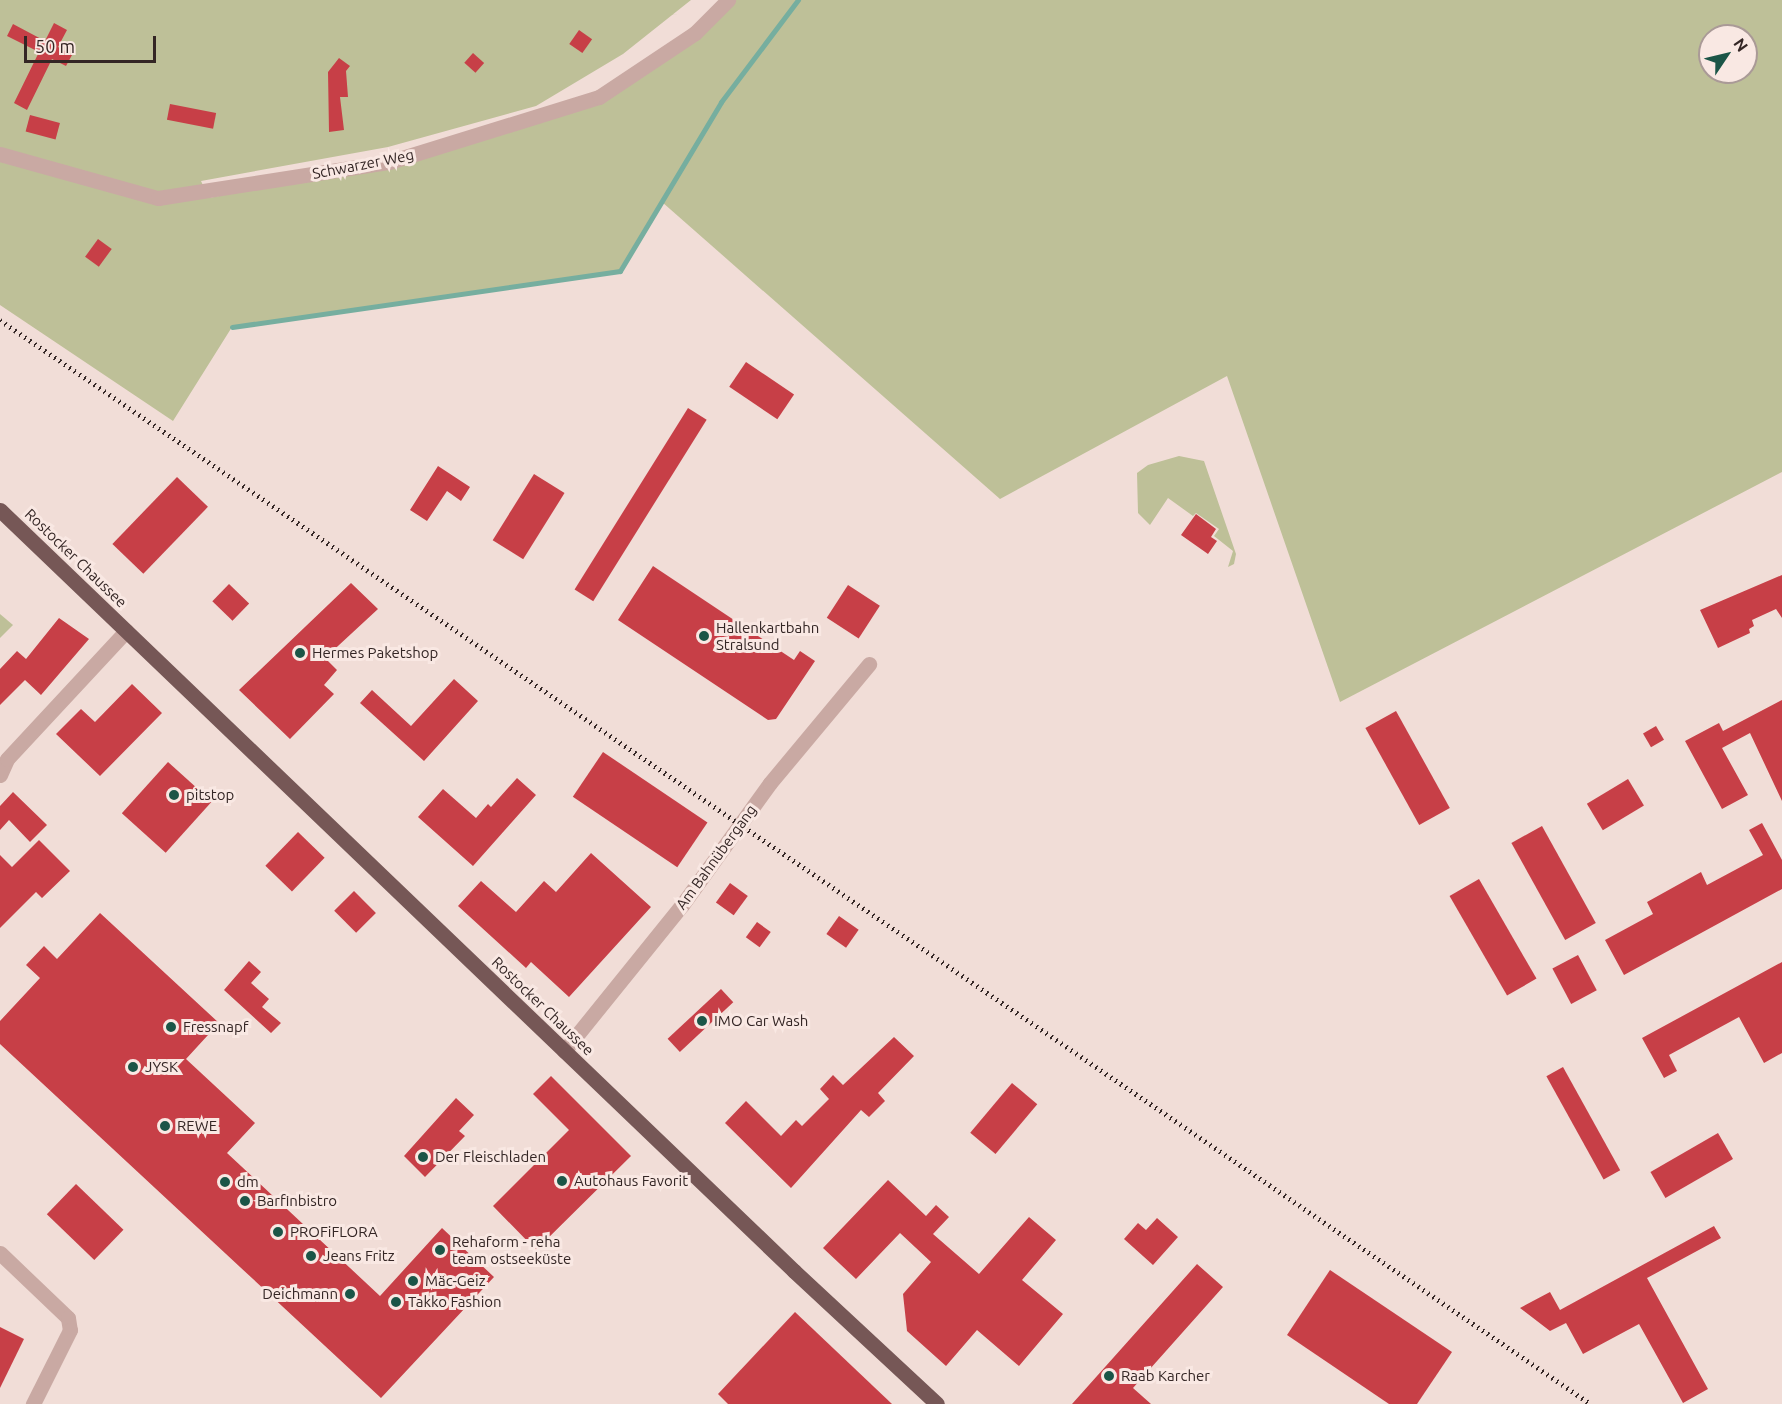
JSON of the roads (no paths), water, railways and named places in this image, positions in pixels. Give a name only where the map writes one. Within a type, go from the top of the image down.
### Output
[{"type":"main road","name":"Rostocker Chaussee","points":[[0,510],[564,1051],[937,1404]]},
{"type":"street","name":"Schwarzer Weg","points":[[0,154],[158,198],[389,162],[599,97],[695,33],[728,0]]},
{"type":"street","name":"Rostocker Chaussee","points":[[0,775],[7,759],[126,631]]},
{"type":"street","name":"Am Bahnübergang","points":[[564,1051],[682,905],[770,783],[868,664]]},
{"type":"street","points":[[0,1253],[68,1318],[70,1330],[33,1404]]},
{"type":"waterway","points":[[232,327],[620,271],[721,102],[798,0]]},
{"type":"railway","points":[[0,320],[1591,1404]]},
{"type":"place","name":"Hallenkartbahn Stralsund","points":[[704,636]]},
{"type":"place","name":"Hermes Paketshop","points":[[300,653]]},
{"type":"place","name":"pitstop","points":[[174,795]]},
{"type":"place","name":"IMO Car Wash","points":[[702,1021]]},
{"type":"place","name":"Fressnapf","points":[[171,1027]]},
{"type":"place","name":"JYSK","points":[[133,1067]]},
{"type":"place","name":"REWE","points":[[165,1126]]},
{"type":"place","name":"Der Fleischladen","points":[[423,1157]]},
{"type":"place","name":"Autohaus Favorit","points":[[562,1181]]},
{"type":"place","name":"dm","points":[[225,1182]]},
{"type":"place","name":"Barfinbistro","points":[[245,1201]]},
{"type":"place","name":"PROFiFLORA","points":[[278,1232]]},
{"type":"place","name":"Rehaform - reha team ostseeküste","points":[[440,1250]]},
{"type":"place","name":"Jeans Fritz","points":[[311,1256]]},
{"type":"place","name":"Mäc-Geiz","points":[[413,1281]]},
{"type":"place","name":"Deichmann","points":[[350,1294]]},
{"type":"place","name":"Takko Fashion","points":[[396,1302]]},
{"type":"place","name":"Raab Karcher","points":[[1109,1376]]}]
